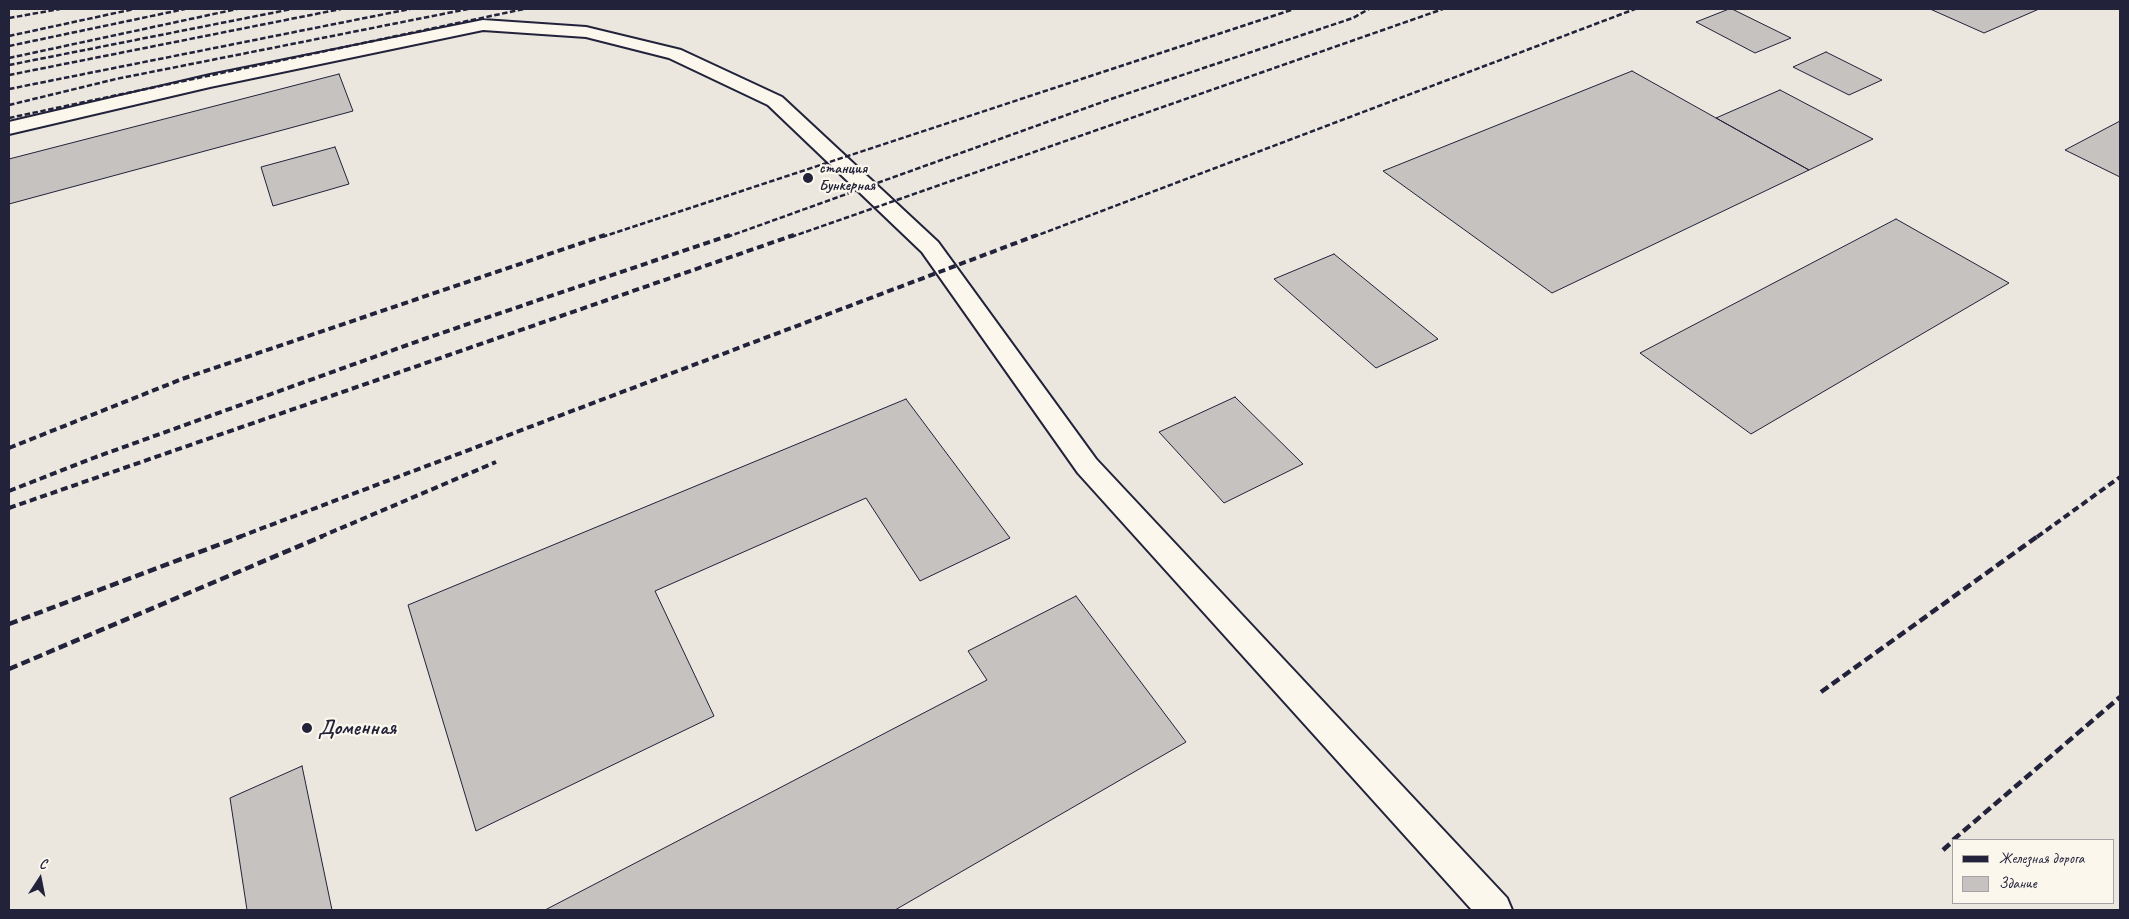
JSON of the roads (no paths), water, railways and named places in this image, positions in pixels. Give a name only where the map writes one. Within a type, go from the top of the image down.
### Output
[{"type":"lane","points":[[9,128],[210,81],[483,25],[586,32],[675,54],[775,101],[930,247],[1087,466],[1495,910]]},
{"type":"railway","points":[[9,18],[60,9]]},
{"type":"railway","points":[[9,36],[134,9]]},
{"type":"railway","points":[[9,46],[185,9]]},
{"type":"railway","points":[[9,58],[237,9]]},
{"type":"railway","points":[[9,65],[292,9]]},
{"type":"railway","points":[[9,75],[341,9]]},
{"type":"railway","points":[[9,89],[410,9]]},
{"type":"railway","points":[[9,105],[116,79],[468,9]]},
{"type":"railway","points":[[9,118],[524,9]]},
{"type":"railway","points":[[602,237],[1294,9]]},
{"type":"railway","points":[[727,237],[1111,99],[1353,18],[1369,9]]},
{"type":"railway","points":[[791,237],[1443,9]]},
{"type":"railway","points":[[1033,237],[1635,9]]},
{"type":"railway","points":[[9,448],[182,379],[605,235]]},
{"type":"railway","points":[[9,491],[96,457],[424,339],[730,235]]},
{"type":"railway","points":[[9,508],[794,235]]},
{"type":"railway","points":[[239,537],[1037,235]]},
{"type":"railway","points":[[320,537],[496,462]]},
{"type":"railway","points":[[2037,537],[2120,477]]},
{"type":"railway","points":[[9,624],[242,536]]},
{"type":"railway","points":[[9,669],[323,536]]},
{"type":"railway","points":[[1821,692],[2038,536]]},
{"type":"railway","points":[[1954,839],[2120,697]]},
{"type":"railway","points":[[1943,850],[1952,842]]},
{"type":"place","name":"станция Бункерная","points":[[808,178]]},
{"type":"place","name":"Доменная","points":[[307,728]]}]
